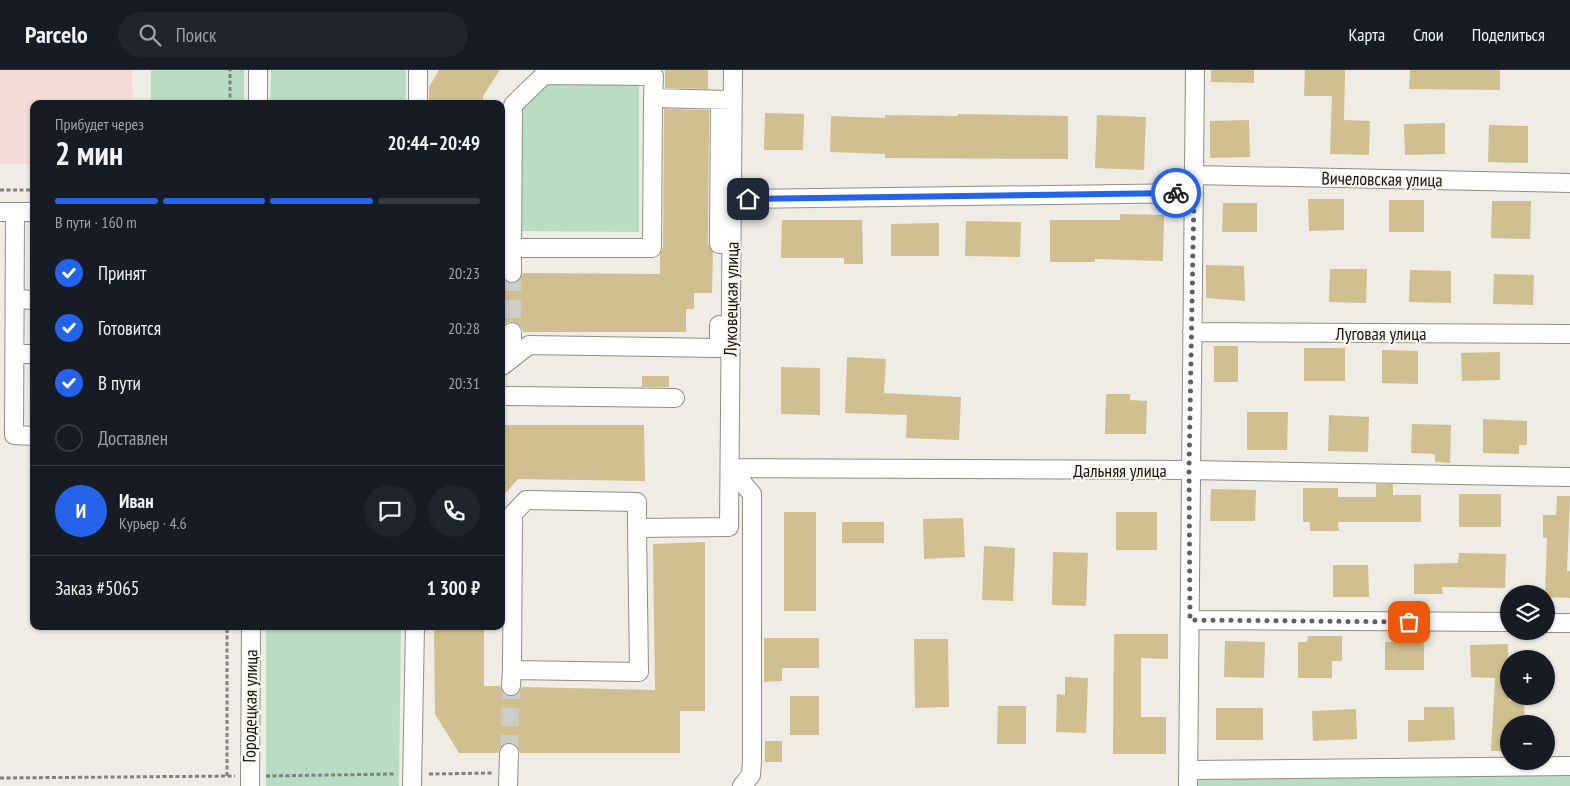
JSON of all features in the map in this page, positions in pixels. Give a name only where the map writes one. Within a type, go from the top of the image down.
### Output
[{"type":"street","points":[[258,70],[258,100]]},
{"type":"street","points":[[418,70],[418,100]]},
{"type":"street","name":"Луковецкая улица","points":[[637,528],[729,527],[726,100],[733,70]]},
{"type":"street","points":[[1195,70],[1189,470],[1188,778],[1570,766]]},
{"type":"street","points":[[512,248],[652,248],[654,73],[544,75],[513,105],[512,248],[512,273]]},
{"type":"street","points":[[505,365],[529,345],[719,348],[726,100],[653,98]]},
{"type":"street","name":"Вичеловская улица","points":[[1194,175],[1570,183]]},
{"type":"street","points":[[748,199],[1194,193]]},
{"type":"street","points":[[30,212],[8,212],[25,299],[16,354],[7,435],[30,436]]},
{"type":"street","points":[[505,360],[512,344],[512,332]]},
{"type":"street","name":"Луговая улица","points":[[1192,332],[1570,334]]},
{"type":"street","points":[[16,354],[30,354]]},
{"type":"street","points":[[505,396],[676,398]]},
{"type":"street","points":[[730,468],[752,494],[752,762],[750,775],[742,786]]},
{"type":"street","name":"Дальняя улица","points":[[730,468],[1189,470],[1570,477]]},
{"type":"street","points":[[526,500],[637,502],[637,528],[639,672],[511,678],[513,514],[526,500]]},
{"type":"street","points":[[1190,620],[1500,622]]},
{"type":"street","points":[[1555,622],[1570,623]]},
{"type":"street","name":"Городецкая улица","points":[[250,786],[251,630]]},
{"type":"street","points":[[412,786],[415,630]]},
{"type":"street","points":[[508,786],[509,753]]},
{"type":"path","points":[[230,70],[230,100]]},
{"type":"path","points":[[0,190],[30,190]]},
{"type":"path","points":[[227,776],[228,630]]},
{"type":"shaded area","points":[[0,70],[132,70],[133,100],[30,100],[30,164],[0,164]]},
{"type":"green space","points":[[151,70],[244,70],[244,100],[151,100]]},
{"type":"green space","points":[[271,70],[406,70],[406,100],[270,100]]},
{"type":"green space","points":[[546,81],[639,81],[639,232],[518,231],[519,108]]},
{"type":"green space","points":[[266,630],[401,630],[399,786],[266,786]]},
{"type":"green space","points":[[1570,771],[1570,786],[1193,786],[1193,774]]},
{"type":"building","points":[[439,70],[500,70],[483,96],[483,100],[429,100],[429,87]]},
{"type":"building","points":[[665,70],[708,70],[708,89],[665,88]]},
{"type":"building","points":[[1211,70],[1254,70],[1254,83],[1211,82]]},
{"type":"building","points":[[1305,70],[1345,70],[1344,120],[1370,121],[1369,155],[1330,154],[1332,96],[1304,96]]},
{"type":"building","points":[[1410,70],[1500,70],[1500,90],[1409,89]]},
{"type":"building","points":[[664,109],[709,110],[708,244],[713,252],[712,293],[694,293],[694,309],[686,309],[686,332],[523,332],[521,326],[512,321],[505,325],[505,280],[512,284],[518,282],[523,273],[660,274],[660,255],[663,248]]},
{"type":"building","points":[[765,113],[804,114],[803,150],[764,150]]},
{"type":"building","points":[[958,114],[1068,116],[1068,159],[885,158],[885,154],[830,152],[831,116],[885,118],[885,115],[958,116]]},
{"type":"building","points":[[1097,115],[1146,117],[1144,170],[1095,168]]},
{"type":"building","points":[[1249,120],[1250,157],[1210,158],[1210,121]]},
{"type":"building","points":[[1445,123],[1445,154],[1405,155],[1404,124]]},
{"type":"building","points":[[1489,125],[1528,126],[1528,163],[1488,162]]},
{"type":"building","points":[[1308,199],[1344,199],[1344,230],[1309,231]]},
{"type":"building","points":[[1389,200],[1424,200],[1424,232],[1389,232]]},
{"type":"building","points":[[1492,201],[1531,201],[1530,239],[1491,238]]},
{"type":"building","points":[[1223,203],[1257,203],[1257,232],[1222,232]]},
{"type":"building","points":[[1120,214],[1164,215],[1163,261],[1095,259],[1095,262],[1050,262],[1050,220],[1120,220]]},
{"type":"building","points":[[782,220],[862,220],[863,264],[844,264],[844,258],[781,258]]},
{"type":"building","points":[[966,221],[1021,222],[1020,257],[965,256]]},
{"type":"building","points":[[939,223],[939,256],[891,256],[891,224]]},
{"type":"building","points":[[1206,265],[1244,266],[1245,301],[1206,298]]},
{"type":"building","points":[[1330,269],[1367,269],[1366,303],[1329,302]]},
{"type":"building","points":[[1410,270],[1451,271],[1451,303],[1409,302]]},
{"type":"building","points":[[1494,274],[1534,275],[1533,305],[1493,304]]},
{"type":"building","points":[[1214,346],[1238,346],[1238,382],[1214,382]]},
{"type":"building","points":[[1304,348],[1345,348],[1345,381],[1304,381]]},
{"type":"building","points":[[1382,350],[1418,351],[1418,384],[1382,383]]},
{"type":"building","points":[[1500,352],[1500,380],[1462,381],[1461,353]]},
{"type":"building","points":[[847,357],[886,359],[884,393],[961,397],[959,440],[906,438],[907,415],[845,413]]},
{"type":"building","points":[[781,367],[820,368],[820,415],[781,414]]},
{"type":"building","points":[[642,376],[669,376],[669,387],[642,387]]},
{"type":"building","points":[[1106,394],[1130,394],[1130,400],[1147,401],[1146,434],[1105,434]]},
{"type":"building","points":[[1247,412],[1288,412],[1287,450],[1247,450]]},
{"type":"building","points":[[1329,415],[1369,417],[1368,452],[1328,451]]},
{"type":"building","points":[[1483,419],[1527,421],[1527,445],[1519,445],[1519,454],[1483,453]]},
{"type":"building","points":[[1412,424],[1451,425],[1450,463],[1435,462],[1435,454],[1411,453]]},
{"type":"building","points":[[505,425],[644,425],[645,481],[518,479],[505,494]]},
{"type":"building","points":[[1376,484],[1393,484],[1393,495],[1421,495],[1421,522],[1338,522],[1339,531],[1310,531],[1310,522],[1303,522],[1303,488],[1338,488],[1338,497],[1376,497]]},
{"type":"building","points":[[1211,489],[1256,490],[1255,521],[1210,521]]},
{"type":"building","points":[[1459,494],[1501,494],[1501,527],[1459,527]]},
{"type":"building","points":[[1557,496],[1570,496],[1567,571],[1570,571],[1570,598],[1555,597],[1555,585],[1545,585],[1547,538],[1543,538],[1543,515],[1556,515]]},
{"type":"building","points":[[784,512],[816,512],[816,611],[784,611]]},
{"type":"building","points":[[1116,512],[1157,512],[1157,550],[1116,550]]},
{"type":"building","points":[[963,518],[965,557],[924,559],[923,519]]},
{"type":"building","points":[[842,522],[884,522],[884,543],[842,543]]},
{"type":"building","points":[[705,542],[705,711],[680,711],[680,753],[520,753],[515,744],[509,742],[500,747],[498,753],[459,753],[435,714],[434,630],[484,630],[484,686],[500,686],[505,695],[510,697],[516,695],[522,687],[655,690],[653,544]]},
{"type":"building","points":[[984,546],[1015,548],[1013,601],[982,600]]},
{"type":"building","points":[[1053,552],[1088,553],[1086,606],[1052,605]]},
{"type":"building","points":[[1459,553],[1506,554],[1505,585],[1500,585],[1500,588],[1442,587],[1443,594],[1414,594],[1414,564],[1458,563]]},
{"type":"building","points":[[1333,565],[1368,565],[1369,597],[1333,597]]},
{"type":"building","points":[[1114,634],[1168,634],[1168,659],[1141,658],[1141,717],[1166,717],[1166,754],[1113,754]]},
{"type":"building","points":[[1308,636],[1342,636],[1342,661],[1332,661],[1332,678],[1298,678],[1298,642],[1307,642]]},
{"type":"building","points":[[764,638],[819,638],[819,668],[782,668],[782,681],[764,682]]},
{"type":"building","points":[[914,639],[948,639],[949,707],[915,708]]},
{"type":"building","points":[[1225,641],[1265,642],[1264,678],[1224,677]]},
{"type":"building","points":[[1385,642],[1424,642],[1424,670],[1385,670]]},
{"type":"building","points":[[1508,644],[1508,650],[1500,650],[1500,705],[1524,705],[1525,715],[1500,715],[1500,751],[1491,751],[1495,678],[1471,677],[1470,645]]},
{"type":"building","points":[[1065,677],[1088,678],[1086,733],[1056,732],[1057,694],[1065,695]]},
{"type":"building","points":[[790,696],[819,696],[819,735],[790,735]]},
{"type":"building","points":[[998,706],[1026,706],[1026,744],[997,744]]},
{"type":"building","points":[[1424,707],[1454,707],[1455,740],[1408,742],[1408,720],[1424,720]]},
{"type":"building","points":[[1216,708],[1263,708],[1263,740],[1216,740]]},
{"type":"building","points":[[1356,709],[1357,739],[1313,741],[1312,711]]},
{"type":"building","points":[[765,741],[782,741],[782,762],[765,762]]},
{"type":"tunnel","points":[[512,273],[512,332]]},
{"type":"tunnel","points":[[509,753],[511,686]]},
{"type":"way so far","points":[[1176,193],[1194,193],[1189,470],[1190,620],[1409,622]]},
{"type":"route","points":[[748,199],[1176,193]]}]
